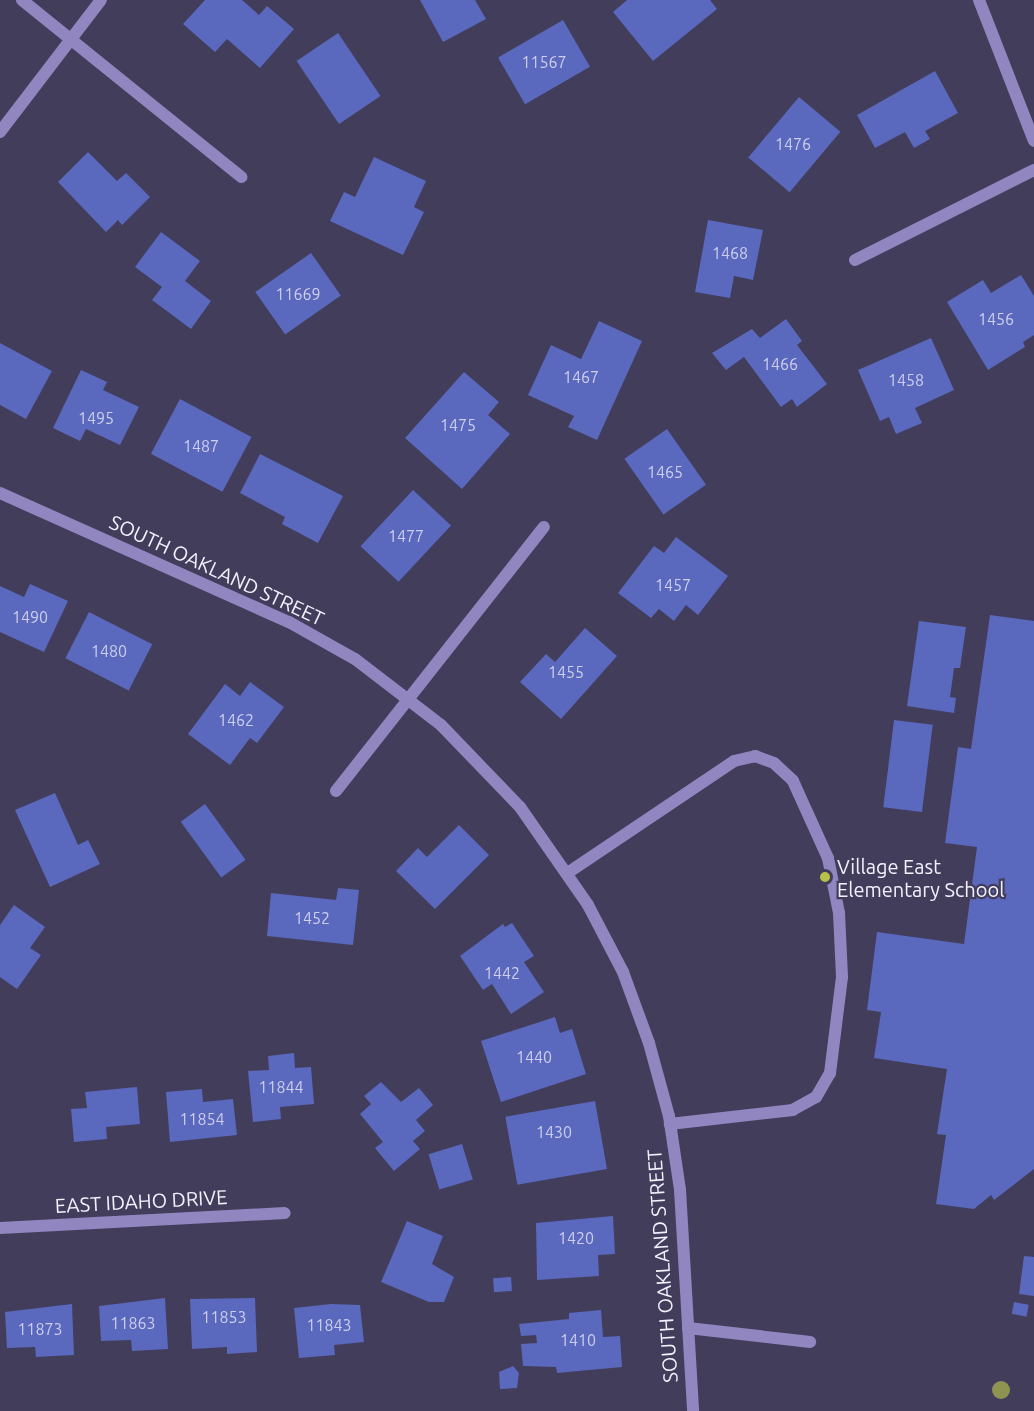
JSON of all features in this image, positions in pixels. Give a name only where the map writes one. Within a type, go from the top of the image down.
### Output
[{"type":"street","points":[[22,0],[241,177]]},
{"type":"street","points":[[0,132],[69,38],[101,0]]},
{"type":"street","points":[[979,0],[1034,141]]},
{"type":"street","points":[[855,260],[1034,170]]},
{"type":"street","name":"SOUTH OAKLAND STREET","points":[[0,493],[289,622],[409,698],[495,778],[569,872],[622,972],[649,1043],[670,1124],[680,1190],[693,1411]]},
{"type":"street","points":[[336,791],[544,527]]},
{"type":"street","points":[[569,872],[734,761],[755,756],[774,763],[793,781],[828,858],[839,913],[843,977],[830,1073],[816,1097],[794,1110],[670,1124]]},
{"type":"street","name":"EAST IDAHO DRIVE","points":[[0,1228],[285,1212]]},
{"type":"street","points":[[688,1328],[810,1342]]},
{"type":"building","points":[[205,0],[242,0],[259,15],[267,6],[294,29],[260,68],[227,39],[215,52],[183,24]]},
{"type":"building","points":[[420,0],[475,0],[486,19],[443,42]]},
{"type":"building","points":[[627,0],[710,0],[717,9],[653,61],[613,12]]},
{"type":"building","points":[[563,20],[590,67],[525,104],[498,58]]},
{"type":"building","points":[[338,33],[380,96],[339,124],[297,61]]},
{"type":"building","points":[[935,71],[958,113],[925,131],[930,139],[914,148],[905,132],[875,148],[857,115]]},
{"type":"building","points":[[799,97],[840,132],[790,192],[748,158]]},
{"type":"building","points":[[88,152],[117,181],[126,173],[150,197],[122,225],[118,220],[106,232],[58,182]]},
{"type":"building","points":[[374,157],[426,181],[414,207],[424,212],[403,255],[330,221],[344,192],[355,197]]},
{"type":"building","points":[[708,220],[763,230],[753,280],[734,276],[730,298],[695,292]]},
{"type":"building","points":[[161,232],[200,261],[185,281],[211,301],[191,329],[152,300],[162,287],[135,267]]},
{"type":"building","points":[[311,253],[341,296],[285,335],[255,292]]},
{"type":"building","points":[[1021,275],[1034,296],[1034,335],[1023,342],[1025,347],[988,370],[947,302],[983,280],[991,293]]},
{"type":"building","points":[[786,319],[802,341],[797,345],[827,384],[797,407],[792,399],[781,407],[744,357],[726,370],[712,353],[752,329],[760,338]]},
{"type":"building","points":[[599,321],[642,341],[597,440],[568,427],[574,416],[528,395],[551,345],[581,359]]},
{"type":"building","points":[[931,338],[954,390],[915,408],[922,423],[896,434],[889,417],[880,421],[858,370]]},
{"type":"building","points":[[0,343],[52,371],[26,419],[0,405]]},
{"type":"building","points":[[81,370],[107,382],[103,390],[139,407],[120,445],[86,429],[80,441],[53,428]]},
{"type":"building","points":[[464,372],[499,402],[488,415],[510,434],[462,489],[405,438]]},
{"type":"building","points":[[180,399],[252,437],[222,492],[151,454]]},
{"type":"building","points":[[667,429],[706,485],[663,515],[624,459]]},
{"type":"building","points":[[260,454],[343,496],[318,543],[282,524],[285,517],[240,493]]},
{"type":"building","points":[[413,490],[451,525],[399,582],[360,546]]},
{"type":"building","points":[[676,537],[728,576],[698,615],[686,605],[674,621],[659,609],[651,618],[618,593],[654,546],[664,553]]},
{"type":"building","points":[[30,584],[68,601],[44,652],[0,632],[0,586],[24,597]]},
{"type":"building","points":[[89,612],[152,644],[129,691],[65,658]]},
{"type":"building","points":[[990,615],[1034,621],[1034,1169],[994,1200],[991,1195],[974,1209],[936,1204],[946,1135],[937,1134],[947,1069],[874,1058],[881,1012],[867,1010],[877,932],[964,944],[977,847],[945,843],[958,747],[971,749]]},
{"type":"building","points":[[919,621],[966,627],[960,668],[954,668],[950,697],[956,698],[954,713],[907,706]]},
{"type":"building","points":[[585,628],[617,656],[561,719],[520,682],[546,654],[555,662]]},
{"type":"building","points":[[250,682],[284,707],[257,743],[250,738],[230,765],[188,734],[225,684],[240,696]]},
{"type":"building","points":[[894,720],[933,725],[922,812],[883,807]]},
{"type":"building","points":[[55,793],[78,845],[88,840],[100,864],[50,887],[15,810]]},
{"type":"building","points":[[205,804],[246,860],[221,877],[181,822]]},
{"type":"building","points":[[459,825],[489,855],[435,909],[396,871],[418,848],[427,857]]},
{"type":"building","points":[[338,888],[359,890],[353,945],[267,936],[271,893],[336,900]]},
{"type":"building","points":[[14,905],[45,927],[30,948],[41,955],[17,989],[0,977],[0,925]]},
{"type":"building","points":[[512,923],[534,956],[524,962],[544,992],[511,1014],[492,984],[483,990],[460,956],[503,924],[505,927]]},
{"type":"building","points":[[555,1017],[560,1033],[572,1029],[586,1074],[501,1102],[481,1041]]},
{"type":"building","points":[[294,1053],[295,1068],[311,1067],[314,1104],[280,1107],[281,1119],[253,1122],[248,1071],[269,1070],[268,1056]]},
{"type":"building","points":[[381,1082],[401,1102],[419,1088],[433,1105],[416,1120],[425,1131],[413,1141],[420,1149],[394,1171],[375,1148],[383,1142],[360,1114],[371,1104],[364,1096]]},
{"type":"building","points":[[137,1087],[140,1124],[106,1127],[107,1139],[74,1142],[71,1109],[87,1108],[85,1092]]},
{"type":"building","points":[[202,1089],[203,1102],[233,1099],[237,1135],[170,1142],[166,1092]]},
{"type":"building","points":[[595,1101],[607,1169],[517,1185],[505,1117]]},
{"type":"building","points":[[462,1144],[473,1179],[439,1190],[429,1154]]},
{"type":"building","points":[[613,1216],[615,1254],[598,1255],[599,1276],[537,1280],[536,1223]]},
{"type":"building","points":[[407,1221],[443,1236],[432,1264],[454,1277],[444,1302],[429,1302],[381,1282]]},
{"type":"building","points":[[1024,1256],[1034,1257],[1034,1296],[1019,1294]]},
{"type":"building","points":[[511,1277],[512,1291],[494,1292],[493,1278]]},
{"type":"building","points":[[165,1298],[168,1349],[132,1351],[131,1340],[101,1341],[99,1306]]},
{"type":"building","points":[[255,1298],[257,1352],[227,1354],[227,1347],[192,1349],[190,1299]]},
{"type":"building","points":[[1014,1302],[1029,1305],[1026,1317],[1012,1314]]},
{"type":"building","points":[[72,1304],[74,1355],[36,1357],[35,1347],[7,1348],[5,1312]]},
{"type":"building","points":[[331,1304],[360,1305],[364,1342],[334,1345],[335,1355],[299,1358],[294,1308]]},
{"type":"building","points":[[601,1310],[603,1337],[620,1336],[622,1367],[557,1373],[556,1367],[523,1366],[521,1344],[537,1343],[536,1335],[521,1336],[519,1324],[569,1319],[569,1313]]},
{"type":"building","points":[[513,1366],[519,1373],[517,1388],[500,1389],[499,1372]]},
{"type":"place","name":"Village East Elementary School","points":[[825,877]]}]
